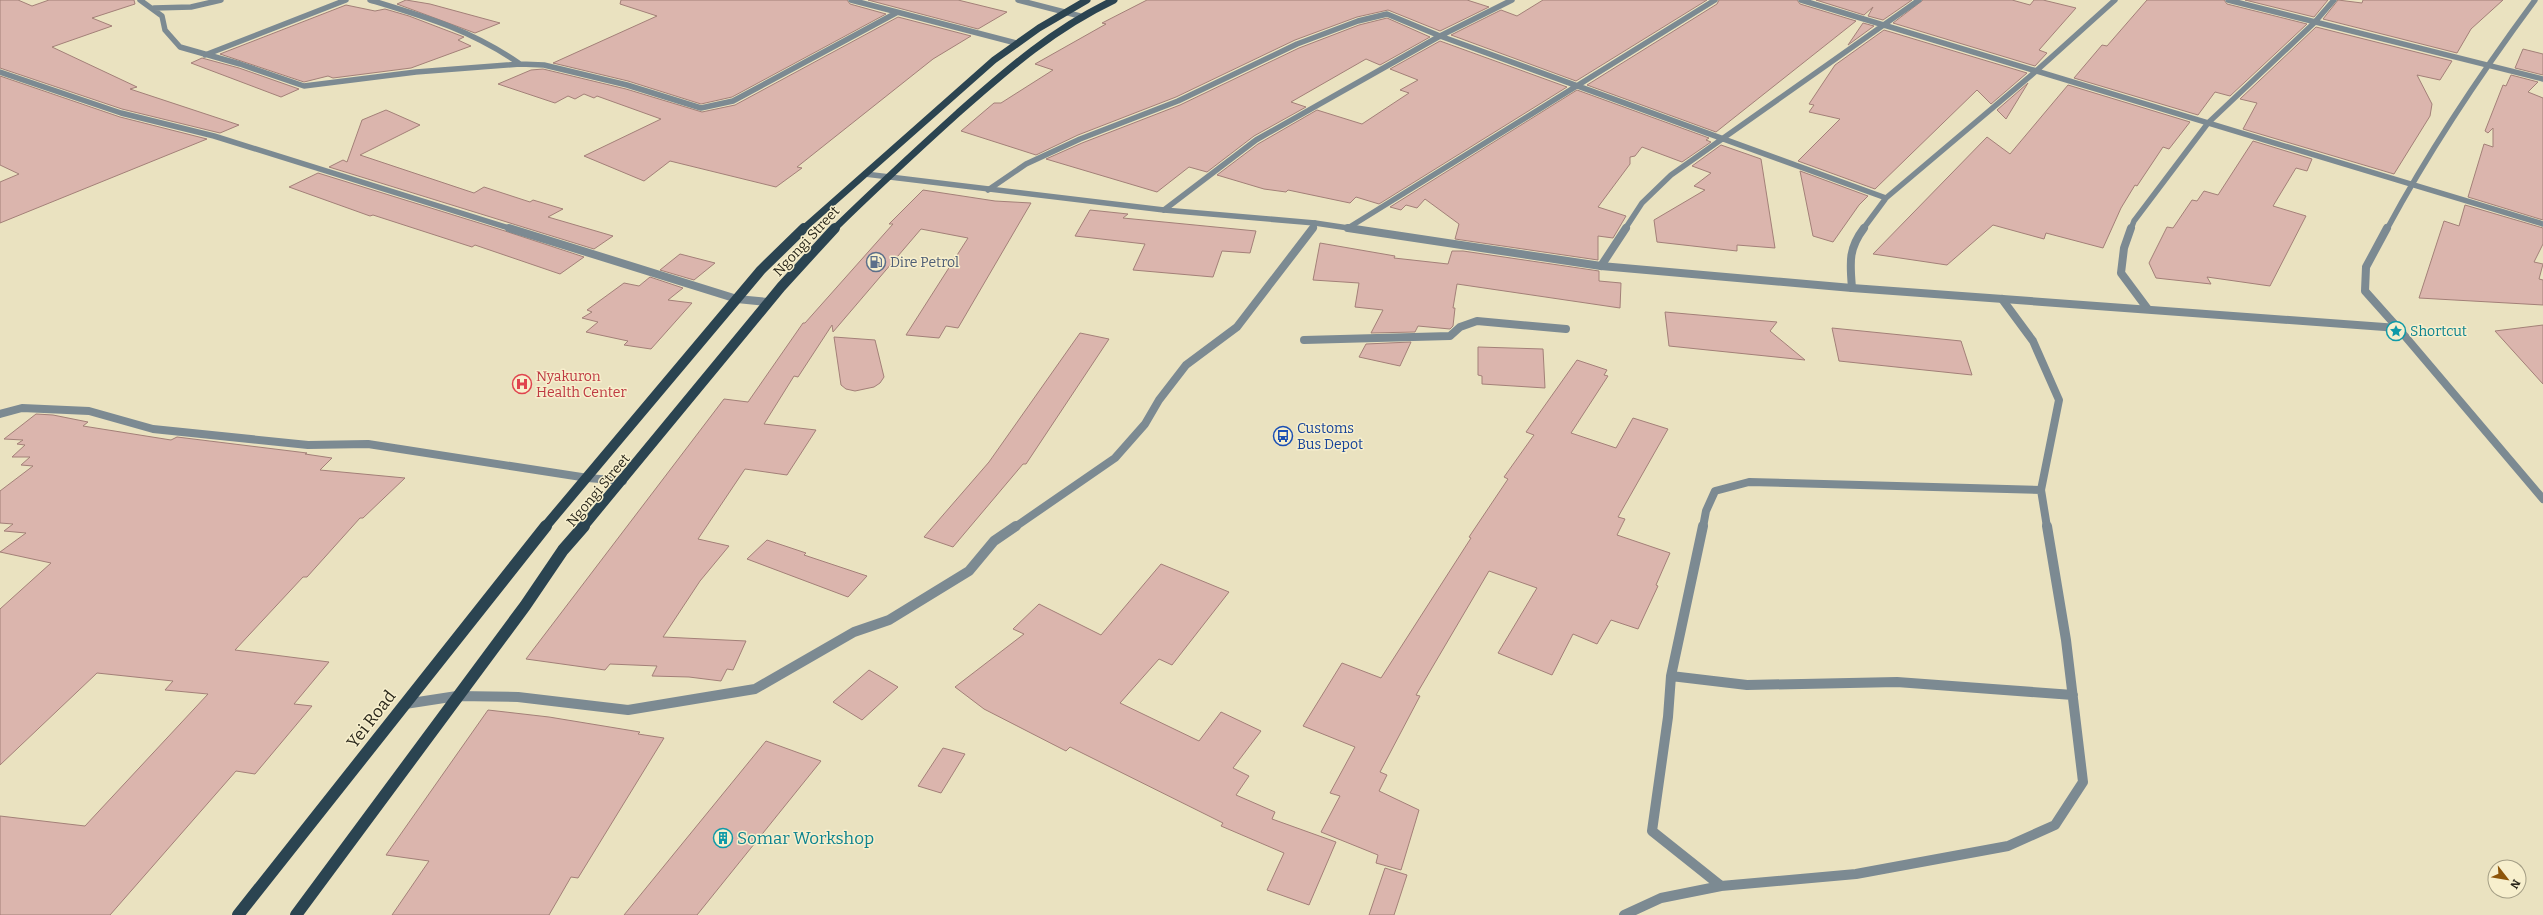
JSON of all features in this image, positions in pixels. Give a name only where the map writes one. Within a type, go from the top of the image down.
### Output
[{"type":"main road","name":"Ngongi Street","points":[[531,544],[737,299],[789,241],[973,78],[1016,44],[1064,10],[1087,0]]},
{"type":"main road","name":"Ngongi Street","points":[[457,696],[525,606],[563,550],[623,481],[768,302],[821,242],[887,177],[1021,57],[1080,16],[1114,0]]},
{"type":"main road","name":"Yei Road","points":[[238,915],[531,544]]},
{"type":"main road","points":[[296,915],[457,696]]},
{"type":"street","points":[[140,0],[154,8],[162,16],[165,30],[180,47],[240,64],[304,86],[416,72],[520,64],[559,69],[627,84],[701,108],[733,101],[896,12]]},
{"type":"street","points":[[154,8],[191,7],[222,0]]},
{"type":"street","points":[[205,55],[346,0]]},
{"type":"street","points":[[370,0],[449,24],[496,47],[520,64]]},
{"type":"street","points":[[851,0],[1016,44]]},
{"type":"street","points":[[1018,0],[1064,10],[1080,16]]},
{"type":"street","points":[[1164,210],[1256,140],[1440,36],[1512,0]]},
{"type":"street","points":[[1348,228],[1715,0]]},
{"type":"street","points":[[1800,0],[2543,224]]},
{"type":"street","points":[[1601,266],[1642,203],[1670,175],[1723,139],[1881,25],[1919,0]]},
{"type":"street","points":[[1852,288],[1850,261],[1853,242],[1886,198],[2035,72],[2115,0]]},
{"type":"street","points":[[2228,0],[2314,23],[2543,79]]},
{"type":"street","points":[[2147,308],[2121,273],[2124,248],[2134,221],[2208,123],[2314,23],[2334,0]]},
{"type":"street","points":[[2535,0],[2488,65],[2411,184],[2366,267],[2365,291],[2543,498]]},
{"type":"street","points":[[988,190],[1026,164],[1080,138],[1178,101],[1297,44],[1358,21],[1387,14],[1440,36],[1580,85],[1886,198]]},
{"type":"street","points":[[0,72],[121,113],[214,136],[737,299],[768,302]]},
{"type":"street","points":[[865,174],[1164,210],[1315,223],[1601,266],[1852,288],[2147,308],[2398,328]]},
{"type":"street","points":[[404,704],[457,696],[518,697],[628,710],[714,697],[755,689],[854,632],[889,620],[969,570],[994,541],[1115,458],[1146,424],[1158,400],[1186,365],[1237,327],[1312,231],[1315,223]]},
{"type":"street","points":[[1624,915],[1660,898],[1721,886],[1856,874],[2008,846],[2055,825],[2083,782],[2073,695],[2041,490],[2059,400],[2032,341],[2002,299]]},
{"type":"street","points":[[1304,340],[1450,336],[1460,327],[1477,321],[1566,329]]},
{"type":"street","points":[[0,414],[22,408],[89,411],[153,430],[308,446],[368,444],[588,478],[623,481]]},
{"type":"street","points":[[1721,886],[1652,831],[1668,717],[1671,676],[1706,511],[1715,490],[1749,482],[2041,490]]},
{"type":"street","points":[[2533,487],[2543,490]]},
{"type":"street","points":[[1671,676],[1747,685],[1897,682],[2073,695]]},
{"type":"building","points":[[0,0],[18,0],[32,6],[49,0],[134,0],[135,4],[92,18],[112,26],[52,47],[137,87],[130,89],[239,125],[220,133],[122,109],[0,68]]},
{"type":"building","points":[[406,0],[430,4],[500,23],[475,33],[397,4]]},
{"type":"building","points":[[621,0],[847,0],[850,4],[886,14],[732,97],[701,104],[628,81],[553,63],[657,16],[620,4]]},
{"type":"building","points":[[868,0],[958,0],[1007,12],[978,29]]},
{"type":"building","points":[[1147,0],[1467,0],[1489,7],[1440,31],[1388,10],[1357,17],[1295,40],[1176,97],[1078,135],[1036,155],[961,131],[994,103],[1001,103],[1053,70],[1035,64],[1106,24],[1102,23]]},
{"type":"building","points":[[1543,0],[1707,0],[1576,81],[1451,35],[1501,10],[1517,16]]},
{"type":"building","points":[[1719,0],[1797,0],[1800,4],[1856,21],[1716,132],[1587,85],[1717,4]]},
{"type":"building","points":[[1816,0],[1912,0],[1883,20],[1868,16],[1873,7],[1864,15]]},
{"type":"building","points":[[1923,0],[2012,0],[2030,5],[2034,0],[2043,0],[2076,8],[2039,50],[2047,53],[2035,66],[1893,23]]},
{"type":"building","points":[[2147,0],[2224,0],[2227,4],[2307,24],[2230,96],[2215,92],[2198,115],[2074,78],[2102,45],[2107,46]]},
{"type":"building","points":[[2245,0],[2328,0],[2314,17]]},
{"type":"building","points":[[2338,0],[2362,3],[2363,0],[2503,0],[2471,29],[2457,53],[2323,19]]},
{"type":"building","points":[[346,5],[375,11],[385,9],[409,16],[464,37],[458,40],[471,46],[411,68],[333,78],[328,76],[304,82],[220,54]]},
{"type":"building","points":[[898,17],[971,36],[933,59],[797,167],[802,168],[776,187],[670,161],[644,181],[584,156],[661,119],[597,96],[594,98],[584,94],[575,99],[568,96],[555,103],[498,84],[531,70],[543,69],[626,89],[702,112],[735,105]]},
{"type":"building","points":[[1387,18],[1430,37],[1380,65],[1366,59],[1291,102],[1306,107],[1254,136],[1207,172],[1189,167],[1157,192],[1046,159],[1082,143],[1180,105],[1299,48],[1359,25]]},
{"type":"building","points":[[1863,23],[1874,26],[1848,45]]},
{"type":"building","points":[[2316,27],[2452,61],[2440,80],[2417,75],[2432,104],[2430,116],[2394,174],[2243,129],[2257,103],[2240,99]]},
{"type":"building","points":[[1884,30],[2027,73],[1991,104],[1977,90],[1875,189],[1798,161],[1840,119],[1809,112],[1814,105],[1809,104],[1835,65]]},
{"type":"building","points":[[1440,41],[1567,87],[1379,204],[1356,197],[1350,203],[1288,190],[1286,192],[1264,189],[1217,175],[1258,144],[1317,110],[1362,124],[1409,93],[1400,90],[1418,80],[1390,69]]},
{"type":"building","points":[[2523,49],[2543,54],[2543,75],[2515,68]]},
{"type":"building","points":[[202,58],[239,68],[299,89],[281,97],[191,63]]},
{"type":"building","points":[[2511,75],[2538,82],[2528,92],[2543,98],[2543,220],[2468,197],[2484,144],[2493,147],[2493,128],[2488,133],[2485,131],[2503,85],[2506,86]]},
{"type":"building","points":[[0,76],[120,117],[207,139],[0,223],[0,182],[19,174],[0,165]]},
{"type":"building","points":[[2028,83],[2006,119],[1997,110]]},
{"type":"building","points":[[2068,85],[2190,122],[2169,149],[2163,147],[2137,186],[2135,185],[2121,208],[2103,248],[2046,233],[2044,239],[1993,225],[1947,265],[1873,254],[1987,137],[2010,154]]},
{"type":"building","points":[[1577,90],[1709,138],[1706,140],[1711,142],[1682,162],[1642,147],[1635,156],[1630,157],[1630,164],[1598,207],[1626,216],[1613,238],[1598,236],[1598,260],[1455,239],[1459,224],[1425,199],[1417,208],[1406,205],[1401,210],[1390,207]]},
{"type":"building","points":[[386,110],[420,125],[360,155],[474,193],[484,187],[530,202],[533,200],[563,209],[548,217],[613,236],[594,249],[329,167],[343,160],[347,162],[362,120]]},
{"type":"building","points":[[2253,141],[2312,159],[2307,171],[2296,168],[2273,206],[2306,216],[2270,286],[2207,277],[2211,284],[2156,278],[2149,263],[2167,227],[2173,228],[2192,200],[2197,201],[2204,191],[2218,195]]},
{"type":"building","points":[[1721,145],[1761,159],[1775,248],[1737,245],[1737,251],[1657,242],[1654,220],[1705,190],[1694,186],[1711,173],[1692,166]]},
{"type":"building","points":[[1800,171],[1868,196],[1859,205],[1833,242],[1813,236]]},
{"type":"building","points":[[318,173],[584,257],[560,274],[475,245],[472,247],[373,215],[370,216],[289,187]]},
{"type":"building","points":[[923,190],[995,201],[1031,203],[958,328],[946,326],[939,338],[906,335],[968,238],[921,229],[833,332],[832,325],[798,377],[794,376],[764,424],[816,430],[787,475],[745,469],[698,539],[729,546],[700,581],[663,637],[746,641],[733,670],[727,669],[721,681],[689,677],[652,676],[657,666],[610,664],[605,670],[526,659],[724,399],[748,402],[803,323],[805,323],[893,224],[889,224]]},
{"type":"building","points":[[2465,205],[2543,228],[2543,244],[2534,262],[2543,264],[2539,279],[2543,280],[2543,305],[2419,298],[2444,221],[2459,226]]},
{"type":"building","points":[[1090,210],[1128,214],[1123,218],[1256,231],[1250,253],[1222,251],[1213,277],[1133,270],[1145,244],[1075,236]]},
{"type":"building","points":[[1320,243],[1395,256],[1394,258],[1448,264],[1452,251],[1463,251],[1599,271],[1599,281],[1621,283],[1620,308],[1457,284],[1453,308],[1455,308],[1453,326],[1450,329],[1418,326],[1415,332],[1371,333],[1383,310],[1355,307],[1359,283],[1313,280]]},
{"type":"building","points":[[680,254],[715,263],[694,280],[660,270]]},
{"type":"building","points":[[650,277],[683,288],[668,300],[692,303],[651,349],[624,345],[628,341],[586,332],[598,322],[582,318],[592,312],[587,310],[624,283],[639,286]]},
{"type":"building","points":[[1665,312],[1777,322],[1770,331],[1805,360],[1669,346]]},
{"type":"building","points":[[2543,325],[2543,384],[2495,331]]},
{"type":"building","points":[[1832,328],[1961,341],[1972,375],[1839,361]]},
{"type":"building","points":[[1080,333],[1109,339],[1026,464],[1023,464],[953,547],[924,537],[989,462]]},
{"type":"building","points":[[834,337],[875,340],[884,377],[880,383],[874,387],[855,391],[846,389],[841,385]]},
{"type":"building","points":[[1411,342],[1400,366],[1359,357],[1366,344]]},
{"type":"building","points":[[1478,347],[1543,349],[1545,388],[1482,384],[1482,376],[1478,375]]},
{"type":"building","points":[[1577,360],[1607,370],[1604,375],[1608,376],[1571,433],[1616,448],[1633,418],[1668,429],[1618,517],[1625,519],[1617,535],[1670,553],[1656,585],[1658,586],[1638,629],[1611,620],[1597,644],[1573,634],[1552,675],[1498,653],[1537,588],[1489,571],[1416,695],[1420,696],[1380,772],[1387,775],[1379,791],[1419,810],[1401,870],[1376,863],[1378,855],[1321,832],[1340,796],[1330,793],[1355,747],[1303,726],[1342,663],[1381,678],[1471,538],[1469,537],[1508,479],[1504,477],[1534,435],[1526,432]]},
{"type":"building","points":[[36,414],[53,415],[88,422],[83,426],[171,440],[177,437],[307,453],[305,454],[332,458],[320,470],[405,478],[363,518],[360,518],[307,577],[303,577],[235,650],[329,662],[294,704],[312,706],[255,774],[236,771],[110,915],[0,915],[0,816],[85,826],[208,694],[165,690],[173,681],[97,673],[0,765],[0,609],[51,563],[0,552],[26,533],[4,531],[13,524],[0,523],[0,491],[33,466],[21,465],[30,457],[12,457],[25,445],[17,444],[23,440],[4,439]]},
{"type":"building","points":[[767,540],[806,553],[804,555],[867,576],[848,597],[747,559]]},
{"type":"building","points":[[1161,564],[1229,592],[1172,665],[1159,659],[1120,703],[1199,741],[1221,712],[1261,731],[1233,768],[1249,776],[1236,795],[1275,812],[1272,819],[1336,842],[1309,905],[1267,890],[1284,853],[1221,826],[1223,823],[1070,747],[1066,751],[984,709],[955,687],[1024,634],[1013,629],[1039,604],[1101,635]]},
{"type":"building","points":[[869,670],[898,687],[862,720],[833,702]]},
{"type":"building","points":[[488,710],[549,717],[640,732],[638,734],[664,738],[578,878],[571,877],[549,915],[392,915],[429,861],[386,855]]},
{"type":"building","name":"Somar Workshop","points":[[766,741],[821,761],[697,915],[624,915]]},
{"type":"building","points":[[943,748],[965,754],[941,793],[918,786]]},
{"type":"building","points":[[1385,868],[1407,875],[1394,915],[1369,915]]},
{"type":"place","name":"Dire Petrol","points":[[876,262]]},
{"type":"place","name":"Shortcut","points":[[2396,331]]},
{"type":"place","name":"Nyakuron Health Center","points":[[522,384]]},
{"type":"place","name":"Customs Bus Depot","points":[[1283,436]]},
{"type":"place","name":"Somar Workshop","points":[[723,838]]}]
